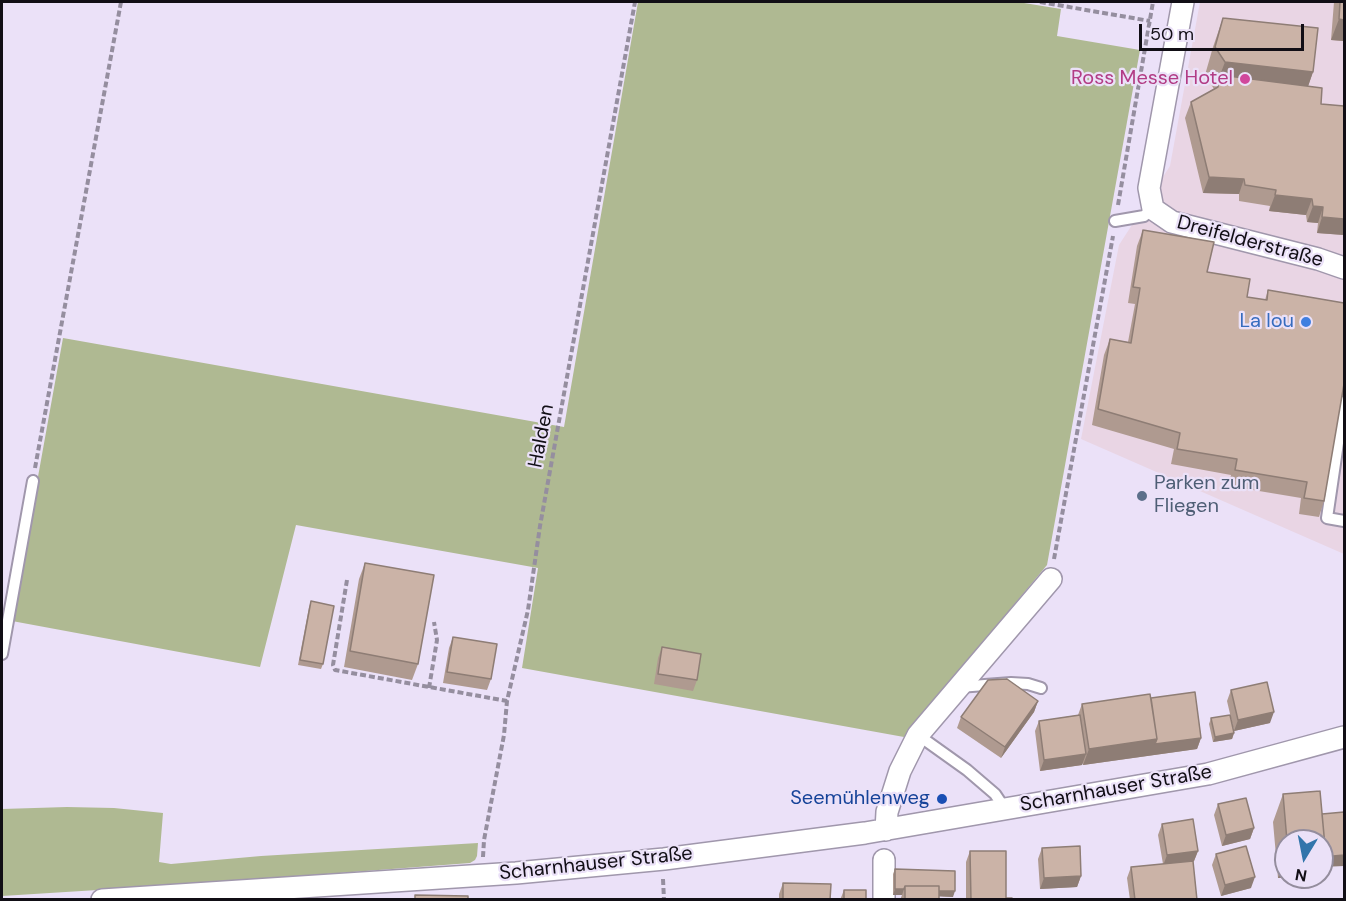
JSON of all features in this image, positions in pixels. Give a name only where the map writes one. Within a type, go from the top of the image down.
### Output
[{"type":"street","name":"Dreifelderstraße","points":[[1184,2],[1149,188],[1153,209],[1172,222],[1318,259],[1344,268]]},
{"type":"street","points":[[886,830],[887,812],[900,771],[918,735],[1051,579]]},
{"type":"street","name":"Scharnhauser Straße","points":[[102,900],[306,886],[376,891],[483,875],[664,859],[886,830],[1208,774],[1344,737]]},
{"type":"street","points":[[884,860],[884,900]]},
{"type":"lane","points":[[1115,221],[1144,216],[1153,209]]},
{"type":"lane","points":[[1344,402],[1340,466],[1327,518],[1344,520]]},
{"type":"lane","points":[[2,654],[33,481]]},
{"type":"lane","points":[[959,687],[1011,683],[1028,684],[1041,688]]},
{"type":"lane","points":[[918,735],[967,770],[995,794],[1005,809]]},
{"type":"path","points":[[33,481],[121,2]]},
{"type":"path","name":"Halden","points":[[483,875],[484,840],[504,735],[507,701],[528,610],[540,526],[635,2]]},
{"type":"path","points":[[1040,2],[1150,21]]},
{"type":"path","points":[[1051,579],[1153,2]]},
{"type":"path","points":[[347,580],[333,663],[334,669],[507,701]]},
{"type":"path","points":[[429,688],[437,640],[434,622]]},
{"type":"path","points":[[663,878],[664,900]]},
{"type":"shaded area","points":[[1200,2],[1344,2],[1344,554],[1081,439],[1119,245],[1170,166]]},
{"type":"green space","points":[[638,2],[1018,2],[1061,9],[1057,36],[1140,50],[1047,565],[904,737],[522,668],[538,568],[296,525],[260,667],[12,621],[63,338],[564,427]]},
{"type":"green space","points":[[114,808],[163,813],[159,862],[171,864],[261,856],[478,843],[477,856],[470,863],[2,896],[2,809]]},
{"type":"building","points":[[1340,2],[1344,2],[1344,20],[1339,19]]},
{"type":"building","points":[[1223,18],[1318,28],[1313,72],[1225,62],[1215,47]]},
{"type":"building","points":[[1220,75],[1322,88],[1321,104],[1344,106],[1344,219],[1322,217],[1323,207],[1313,206],[1312,199],[1275,195],[1276,190],[1245,185],[1244,179],[1209,177],[1191,102],[1218,87]]},
{"type":"building","points":[[1143,230],[1214,242],[1207,272],[1250,279],[1247,297],[1267,300],[1268,290],[1344,303],[1344,384],[1324,501],[1304,498],[1307,482],[1235,470],[1237,459],[1177,449],[1180,433],[1098,409],[1110,339],[1131,343],[1140,288],[1133,287]]},
{"type":"building","points":[[365,563],[434,575],[418,664],[350,651]]},
{"type":"building","points":[[311,601],[334,606],[323,664],[300,660]]},
{"type":"building","points":[[453,637],[497,644],[491,679],[447,672]]},
{"type":"building","points":[[662,647],[701,654],[697,680],[658,674]]},
{"type":"building","points":[[1007,679],[1038,701],[1005,747],[961,717],[988,680]]},
{"type":"building","points":[[1267,682],[1274,712],[1238,720],[1231,690]]},
{"type":"building","points":[[1195,692],[1201,738],[1155,744],[1157,739],[1151,698]]},
{"type":"building","points":[[1150,694],[1157,739],[1089,749],[1082,704]]},
{"type":"building","points":[[1080,715],[1086,754],[1044,760],[1039,721]]},
{"type":"building","points":[[1230,715],[1234,733],[1215,737],[1211,718]]},
{"type":"building","points":[[1320,791],[1323,829],[1286,829],[1283,794]]},
{"type":"building","points":[[1246,798],[1254,828],[1226,835],[1218,804]]},
{"type":"building","points":[[1344,812],[1344,855],[1334,856],[1334,829],[1323,829],[1322,814]]},
{"type":"building","points":[[1193,819],[1198,851],[1167,855],[1162,824]]},
{"type":"building","points":[[1080,846],[1081,876],[1044,878],[1042,848]]},
{"type":"building","points":[[1246,846],[1255,877],[1225,885],[1216,854]]},
{"type":"building","points":[[970,851],[1006,851],[1006,898],[1012,898],[1012,900],[971,900]]},
{"type":"building","points":[[1193,861],[1197,900],[1135,900],[1131,867]]},
{"type":"building","points":[[895,869],[955,871],[955,891],[939,891],[939,886],[905,886],[904,889],[895,889]]},
{"type":"building","points":[[783,883],[831,884],[830,900],[783,900]]},
{"type":"building","points":[[905,886],[939,886],[939,900],[905,900]]},
{"type":"building","points":[[844,890],[866,890],[866,900],[844,900]]},
{"type":"building","points":[[415,895],[468,896],[468,900],[415,900]]},
{"type":"place","name":"Ross Messe Hotel","points":[[1245,79]]},
{"type":"place","name":"La lou","points":[[1306,322]]},
{"type":"place","name":"Parken zum Fliegen","points":[[1142,496]]},
{"type":"place","name":"Seemühlenweg","points":[[942,799]]}]
